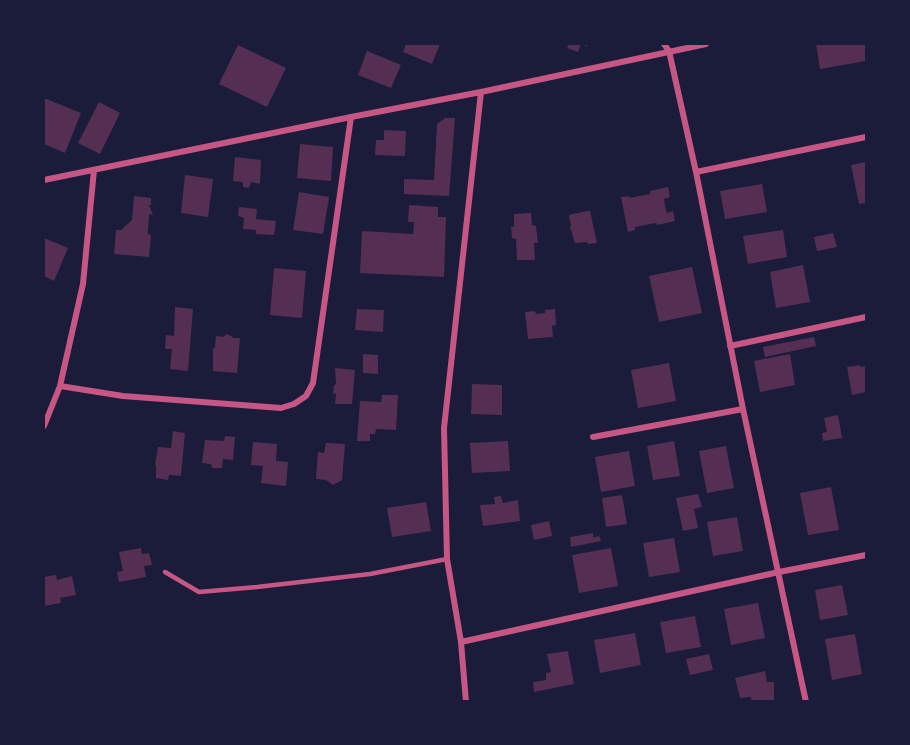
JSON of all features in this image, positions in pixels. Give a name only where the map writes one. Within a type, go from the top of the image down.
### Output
[{"type":"street","points":[[664,44],[669,51],[696,172],[743,409],[806,702]]},
{"type":"street","points":[[44,180],[706,44]]},
{"type":"street","points":[[466,702],[461,642],[447,559],[444,428],[481,92]]},
{"type":"street","points":[[60,386],[123,396],[281,408],[294,404],[306,396],[313,383],[351,117]]},
{"type":"street","points":[[696,172],[867,137]]},
{"type":"street","points":[[44,426],[60,386],[83,284],[94,170]]},
{"type":"street","points":[[730,346],[867,317]]},
{"type":"street","points":[[593,437],[743,409]]},
{"type":"street","points":[[461,642],[779,572],[867,555]]},
{"type":"lane","points":[[165,572],[200,592],[370,574],[447,559]]},
{"type":"building","points":[[406,44],[440,44],[432,64],[403,52]]},
{"type":"building","points":[[569,44],[581,44],[578,52],[567,48]]},
{"type":"building","points":[[816,44],[866,44],[866,61],[820,69]]},
{"type":"building","points":[[238,45],[286,68],[267,107],[219,84]]},
{"type":"building","points":[[367,51],[401,65],[391,88],[358,75]]},
{"type":"building","points":[[44,98],[81,113],[65,153],[44,144]]},
{"type":"building","points":[[99,102],[120,113],[100,154],[78,143]]},
{"type":"building","points":[[445,118],[455,118],[449,196],[404,194],[404,179],[434,180],[437,124]]},
{"type":"building","points":[[384,130],[406,131],[405,156],[375,155],[376,140],[384,140]]},
{"type":"building","points":[[300,144],[333,147],[331,181],[297,178]]},
{"type":"building","points":[[235,157],[261,160],[260,184],[251,182],[249,188],[243,187],[243,182],[233,181]]},
{"type":"building","points":[[866,162],[866,203],[859,204],[851,165]]},
{"type":"building","points":[[185,175],[213,179],[208,217],[181,213]]},
{"type":"building","points":[[762,184],[767,212],[725,219],[720,191]]},
{"type":"building","points":[[668,187],[670,197],[664,199],[665,206],[667,213],[673,211],[675,221],[635,227],[635,230],[628,232],[621,197],[629,196],[629,198],[650,194],[650,191]]},
{"type":"building","points":[[299,192],[329,197],[323,234],[293,230]]},
{"type":"building","points":[[134,196],[151,198],[151,205],[149,205],[153,215],[149,214],[147,232],[151,235],[149,257],[114,254],[116,230],[121,230],[132,220]]},
{"type":"building","points":[[409,205],[438,207],[438,217],[446,217],[444,277],[360,273],[362,231],[413,234],[414,222],[408,222]]},
{"type":"building","points":[[239,207],[257,209],[256,219],[276,221],[274,235],[256,234],[256,230],[243,229],[244,218],[238,216]]},
{"type":"building","points":[[590,211],[597,243],[575,243],[569,215]]},
{"type":"building","points":[[531,213],[532,225],[536,226],[538,243],[534,243],[535,260],[517,260],[516,239],[512,238],[511,227],[514,227],[514,214]]},
{"type":"building","points":[[783,230],[787,257],[748,264],[743,236]]},
{"type":"building","points":[[833,233],[837,247],[817,251],[814,237]]},
{"type":"building","points":[[44,238],[68,248],[54,281],[44,276]]},
{"type":"building","points":[[803,265],[810,302],[776,308],[770,272]]},
{"type":"building","points":[[692,267],[702,313],[659,322],[649,276]]},
{"type":"building","points":[[274,268],[306,271],[302,318],[270,315]]},
{"type":"building","points":[[175,307],[193,309],[188,371],[170,369],[172,349],[165,349],[166,335],[174,336]]},
{"type":"building","points":[[357,309],[384,310],[383,332],[355,330]]},
{"type":"building","points":[[555,309],[556,325],[552,326],[553,337],[528,339],[525,312],[535,311],[536,314]]},
{"type":"building","points":[[227,334],[240,338],[237,373],[213,371],[213,348],[215,348],[216,336],[223,337]]},
{"type":"building","points":[[814,337],[816,346],[765,357],[763,347]]},
{"type":"building","points":[[363,354],[378,355],[378,374],[363,373]]},
{"type":"building","points":[[790,354],[795,385],[760,392],[754,361]]},
{"type":"building","points":[[669,363],[676,401],[638,408],[631,370]]},
{"type":"building","points":[[860,365],[860,367],[866,366],[866,392],[852,395],[847,367]]},
{"type":"building","points":[[335,368],[355,370],[352,404],[335,404],[336,393],[333,394],[336,384]]},
{"type":"building","points":[[472,384],[502,385],[502,415],[471,414]]},
{"type":"building","points":[[382,395],[398,395],[396,430],[376,429],[375,434],[370,434],[370,441],[357,441],[360,401],[381,402]]},
{"type":"building","points":[[838,415],[842,438],[823,441],[822,433],[827,432],[824,418]]},
{"type":"building","points":[[173,431],[185,433],[181,476],[169,475],[168,480],[156,478],[155,465],[158,447],[171,448]]},
{"type":"building","points":[[225,436],[235,437],[233,460],[223,459],[222,468],[212,468],[211,464],[202,463],[205,440],[224,441]]},
{"type":"building","points":[[508,441],[510,471],[472,473],[470,443]]},
{"type":"building","points":[[674,441],[680,476],[653,480],[647,446]]},
{"type":"building","points":[[253,442],[277,444],[276,461],[288,462],[286,486],[261,483],[263,466],[251,465]]},
{"type":"building","points":[[326,443],[345,444],[342,480],[333,485],[326,480],[316,479],[318,452],[324,453]]},
{"type":"building","points":[[726,446],[734,488],[707,493],[699,451]]},
{"type":"building","points":[[629,451],[635,486],[601,492],[595,457]]},
{"type":"building","points":[[831,487],[839,530],[808,535],[800,493]]},
{"type":"building","points":[[698,494],[702,507],[694,509],[698,528],[683,531],[676,498]]},
{"type":"building","points":[[622,495],[627,524],[606,527],[602,498]]},
{"type":"building","points":[[501,496],[503,503],[518,500],[520,521],[483,526],[480,505],[495,504],[494,497]]},
{"type":"building","points":[[426,502],[431,531],[392,537],[387,508]]},
{"type":"building","points":[[737,517],[743,551],[713,556],[707,522]]},
{"type":"building","points":[[549,521],[552,536],[534,540],[531,525]]},
{"type":"building","points":[[593,533],[593,538],[599,536],[601,541],[571,547],[570,537]]},
{"type":"building","points":[[674,538],[680,572],[649,577],[643,543]]},
{"type":"building","points":[[141,548],[142,554],[149,553],[152,565],[144,566],[146,577],[119,582],[117,572],[123,571],[119,552]]},
{"type":"building","points":[[611,548],[618,586],[579,593],[572,555]]},
{"type":"building","points":[[56,575],[57,580],[72,576],[76,595],[60,598],[61,603],[44,606],[44,577]]},
{"type":"building","points":[[842,585],[848,615],[820,620],[815,590]]},
{"type":"building","points":[[758,603],[765,638],[731,645],[724,609]]},
{"type":"building","points":[[695,616],[701,647],[666,653],[660,622]]},
{"type":"building","points":[[635,633],[641,665],[600,673],[594,640]]},
{"type":"building","points":[[855,634],[862,674],[832,680],[825,639]]},
{"type":"building","points":[[568,651],[574,684],[534,692],[533,682],[546,680],[546,673],[551,672],[547,654]]},
{"type":"building","points":[[709,654],[713,670],[690,675],[686,659]]},
{"type":"building","points":[[765,671],[767,682],[774,682],[774,702],[752,702],[751,697],[740,698],[735,678]]}]
